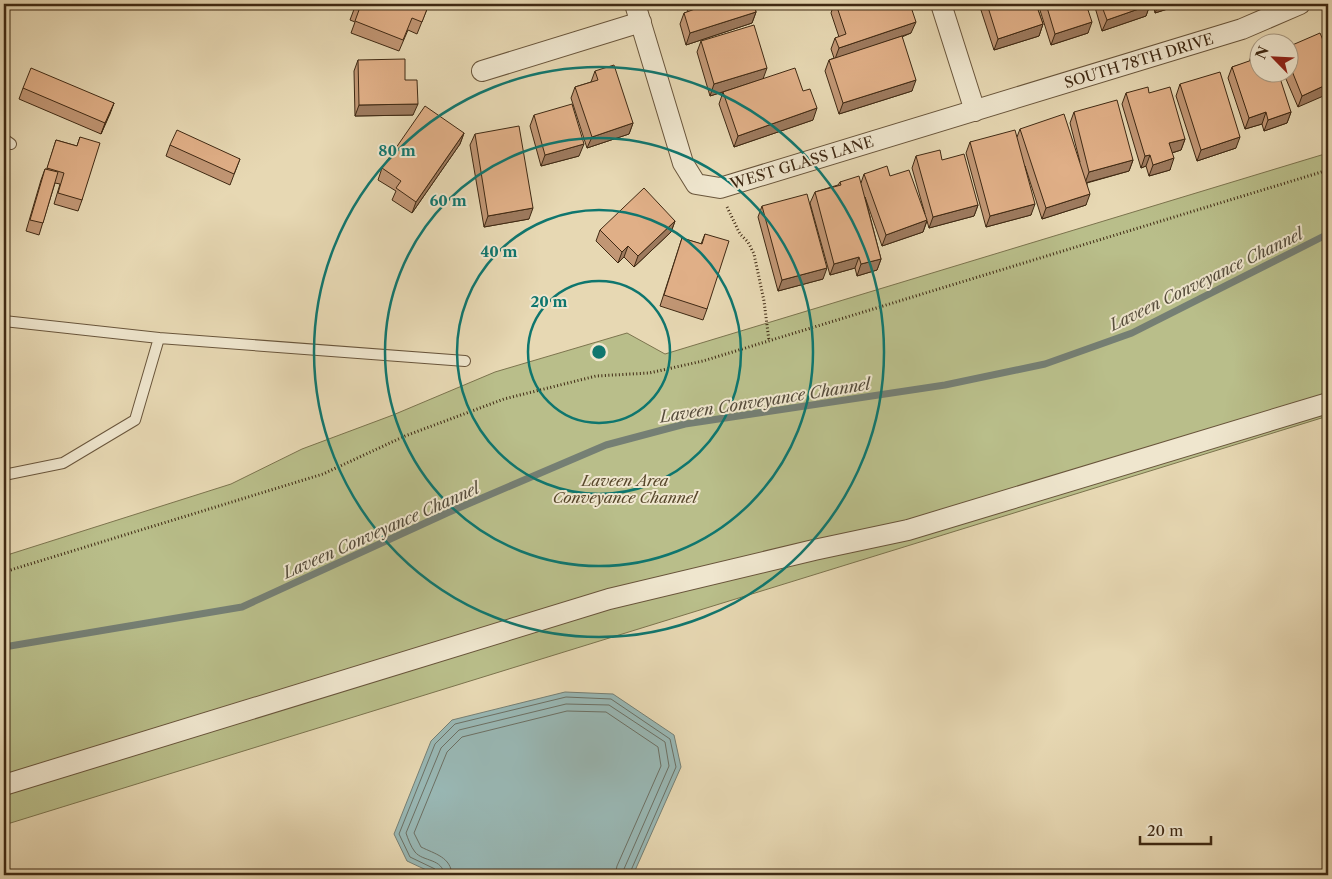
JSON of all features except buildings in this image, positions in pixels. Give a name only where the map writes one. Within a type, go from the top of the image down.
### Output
[{"type":"street","points":[[941,4],[975,111]]},
{"type":"street","name":"SOUTH 78TH DRIVE","points":[[975,111],[1242,29],[1300,4]]},
{"type":"street","points":[[482,71],[638,13]]},
{"type":"street","name":"WEST GLASS LANE","points":[[638,13],[683,163],[696,184],[720,188],[975,111]]},
{"type":"street","points":[[4,785],[609,599],[814,550],[908,530],[1328,403]]},
{"type":"lane","points":[[4,321],[159,338],[465,361]]},
{"type":"lane","points":[[4,475],[63,463],[135,420],[159,338]]},
{"type":"path","points":[[4,572],[323,474],[405,436],[504,399],[596,376],[649,373],[703,361],[1328,170]]},
{"type":"path","points":[[720,188],[732,220],[754,254],[764,301],[769,341]]},
{"type":"green space","name":"Laveen Area Conveyance Channel","points":[[1328,153],[1328,416],[4,825],[4,556],[231,484],[302,449],[393,415],[495,372],[627,333],[665,354]]},
{"type":"water","points":[[565,692],[613,694],[674,735],[681,767],[633,875],[437,875],[407,861],[394,834],[431,741],[452,720]]},
{"type":"waterway","name":"Laveen Conveyance Channel","points":[[4,647],[242,607],[447,513],[606,445],[685,424],[945,385],[1045,364],[1132,333],[1328,234]]}]
